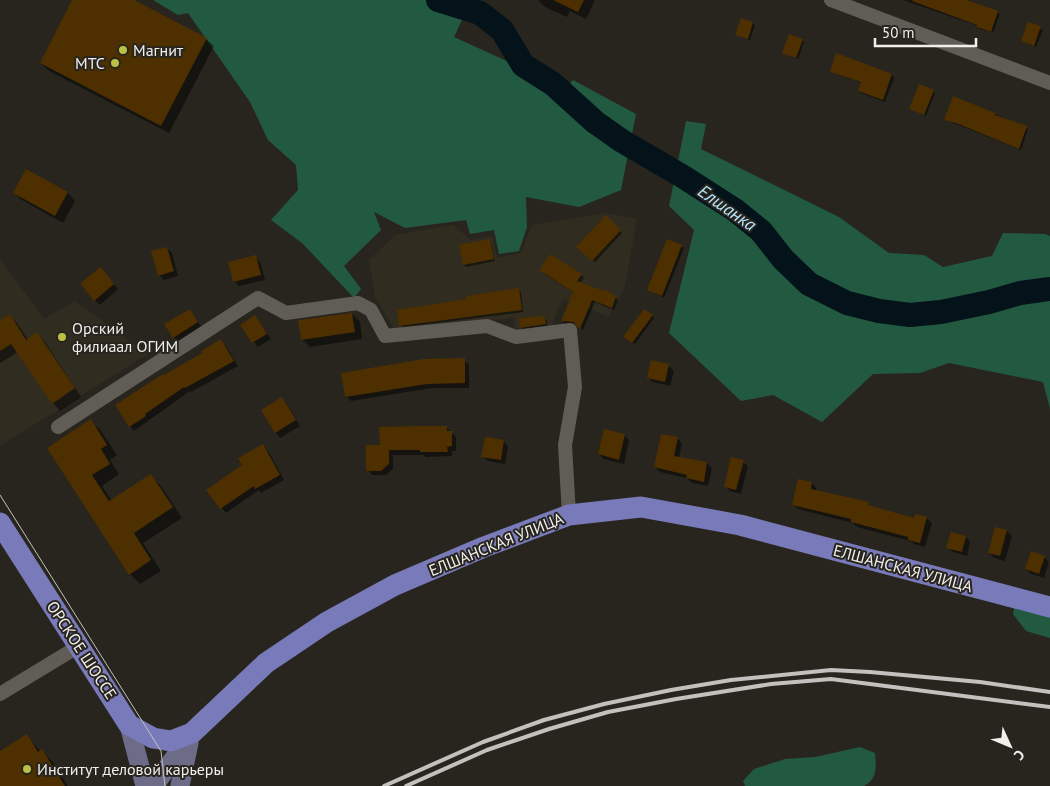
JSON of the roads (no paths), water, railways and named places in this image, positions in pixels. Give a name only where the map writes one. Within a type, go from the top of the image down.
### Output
[{"type":"main road","name":"ЕЛШАНСКАЯ УЛИЦА","points":[[192,733],[266,663],[327,622],[395,585],[484,547],[569,515],[641,507],[740,526],[1050,607]]},
{"type":"main road","name":"ОРСКОЕ ШОССЕ","points":[[0,523],[129,724],[145,786]]},
{"type":"main road","points":[[129,724],[153,738],[171,741],[192,733]]},
{"type":"main road","points":[[154,786],[192,733]]},
{"type":"main road","points":[[180,786],[192,733]]},
{"type":"street","points":[[831,0],[1050,82]]},
{"type":"street","points":[[58,427],[258,298],[286,314],[358,303],[371,310],[385,336],[488,326],[516,337],[570,330],[575,387],[565,445],[569,515]]},
{"type":"street","points":[[0,694],[79,646]]},
{"type":"waterway","name":"Елшанка","points":[[438,0],[480,13],[502,30],[523,65],[553,84],[595,122],[622,141],[735,210],[761,231],[783,259],[809,284],[847,303],[879,311],[910,315],[941,312],[989,302],[1020,293],[1050,289]]},
{"type":"tram line","points":[[0,495],[161,751],[165,786]]},
{"type":"railway","points":[[384,786],[483,742],[544,720],[604,704],[731,680],[831,670],[980,682],[1050,692]]},
{"type":"railway","points":[[406,786],[487,750],[608,712],[771,684],[831,679],[1050,707]]},
{"type":"place","name":"Магнит","points":[[123,50]]},
{"type":"place","name":"МТС","points":[[115,63]]},
{"type":"place","name":"Орский филиаал ОГИМ","points":[[62,337]]},
{"type":"place","name":"Институт деловой карьеры","points":[[27,769]]}]
